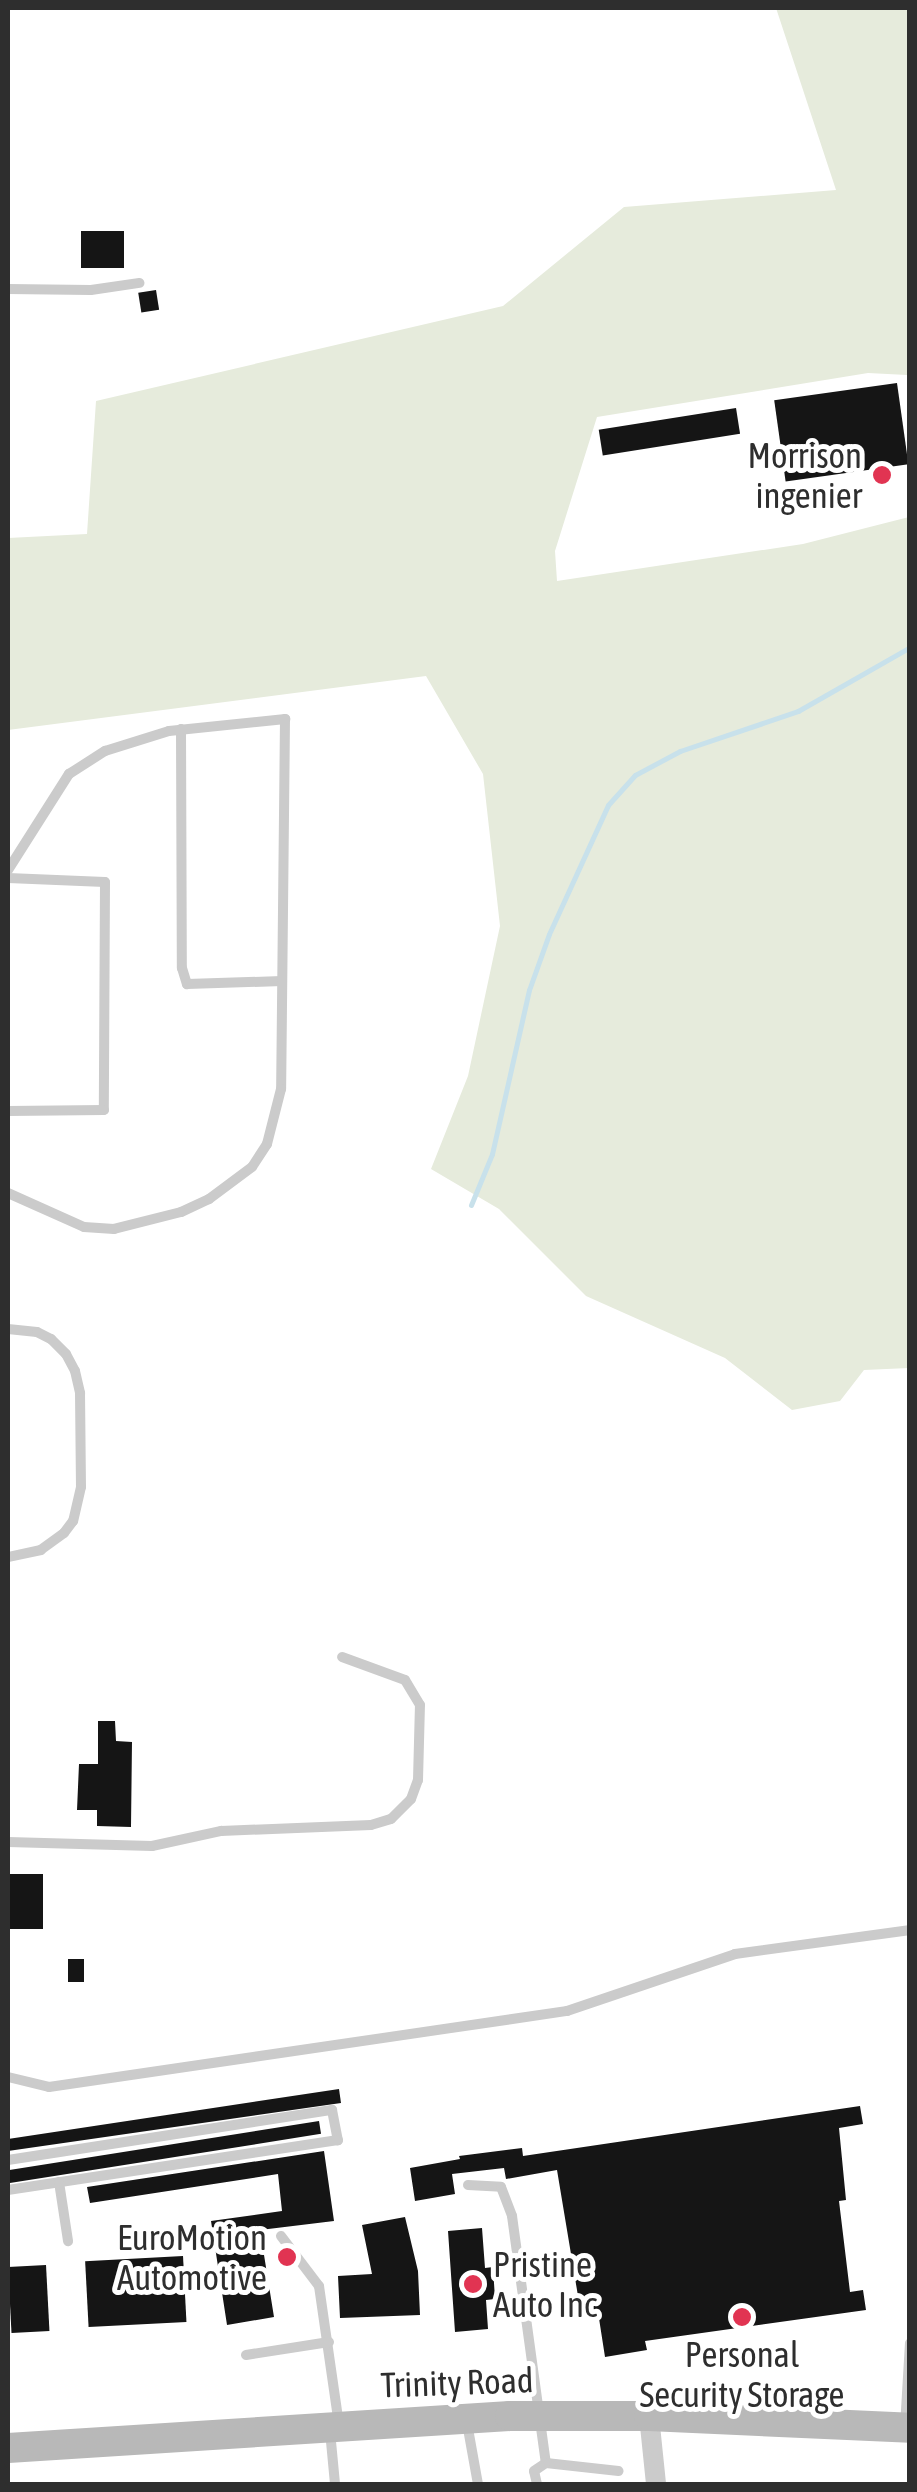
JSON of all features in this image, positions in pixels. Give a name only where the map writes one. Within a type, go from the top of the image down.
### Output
[{"type":"main road","name":"Trinity Road","points":[[8,2448],[466,2417],[649,2416],[908,2428]]},
{"type":"street","points":[[649,2416],[656,2484]]},
{"type":"lane","points":[[8,289],[91,290],[139,283]]},
{"type":"lane","points":[[8,870],[69,774],[122,744],[181,730],[285,719],[279,1110],[268,1144],[234,1184],[181,1212],[114,1229],[84,1227],[8,1193]]},
{"type":"lane","points":[[181,730],[182,968],[187,984],[282,981]]},
{"type":"lane","points":[[8,878],[105,882],[104,1110],[8,1111]]},
{"type":"lane","points":[[8,1328],[50,1339],[66,1354],[75,1371],[80,1393],[82,1486],[72,1521],[64,1533],[41,1550],[8,1557]]},
{"type":"lane","points":[[8,1842],[152,1846],[242,1828],[370,1825],[391,1818],[412,1799],[418,1780],[420,1705],[405,1680],[342,1657]]},
{"type":"lane","points":[[8,2078],[49,2086],[568,2011],[735,1954],[910,1930]]},
{"type":"lane","points":[[8,2160],[332,2110],[338,2140],[8,2190]]},
{"type":"lane","points":[[59,2182],[68,2241]]},
{"type":"lane","points":[[468,2185],[500,2187],[512,2216],[546,2463]]},
{"type":"lane","points":[[281,2236],[319,2286],[329,2342],[335,2484]]},
{"type":"lane","points":[[246,2355],[329,2342]]},
{"type":"lane","points":[[908,2428],[910,2343]]},
{"type":"lane","points":[[466,2417],[478,2484]]},
{"type":"lane","points":[[537,2484],[534,2471],[546,2463],[620,2471]]},
{"type":"shaded area","points":[[776,8],[909,8],[909,380],[907,375],[868,373],[597,417],[555,551],[557,581],[803,544],[909,517],[909,1368],[864,1370],[840,1401],[792,1410],[725,1358],[586,1296],[499,1209],[431,1169],[468,1076],[500,926],[483,774],[426,676],[8,730],[8,538],[87,534],[96,401],[503,306],[624,207],[836,190]]},
{"type":"building","points":[[81,231],[124,231],[124,268],[81,268]]},
{"type":"building","points":[[156,290],[159,310],[141,313],[138,293]]},
{"type":"building","points":[[897,383],[908,464],[786,481],[774,400]]},
{"type":"building","points":[[736,408],[740,434],[603,455],[599,430]]},
{"type":"building","points":[[98,1721],[115,1721],[116,1741],[132,1742],[131,1827],[97,1826],[97,1810],[77,1810],[79,1764],[98,1764]]},
{"type":"building","points":[[8,1874],[43,1874],[43,1929],[8,1929]]},
{"type":"building","points":[[68,1959],[84,1959],[84,1982],[68,1982]]},
{"type":"building","points":[[339,2089],[341,2103],[8,2151],[8,2139]]},
{"type":"building","points":[[860,2106],[863,2124],[839,2128],[846,2200],[839,2201],[850,2292],[863,2290],[866,2310],[645,2341],[647,2350],[605,2357],[598,2312],[581,2314],[557,2170],[506,2179],[504,2168],[452,2174],[455,2194],[415,2201],[410,2168],[460,2159],[459,2156],[522,2148],[523,2156]]},
{"type":"building","points":[[319,2121],[321,2134],[10,2183],[8,2170]]},
{"type":"building","points":[[324,2151],[334,2221],[260,2230],[274,2317],[227,2325],[211,2221],[282,2211],[278,2174],[90,2203],[87,2187]]},
{"type":"building","points":[[405,2217],[418,2271],[420,2315],[340,2318],[338,2276],[372,2274],[362,2225]]},
{"type":"building","name":"Pristine Auto Inc","points":[[482,2228],[485,2268],[493,2267],[495,2299],[486,2300],[488,2329],[455,2332],[448,2231]]},
{"type":"building","points":[[183,2256],[186,2322],[89,2327],[85,2261]]},
{"type":"building","points":[[46,2265],[49,2331],[12,2333],[8,2267]]},
{"type":"waterway","points":[[471,1205],[492,1154],[529,990],[549,934],[608,805],[635,775],[680,751],[798,711],[910,647]]},
{"type":"place","name":"Morrison ingenier","points":[[882,475]]},
{"type":"place","name":"EuroMotion Automotive","points":[[287,2257]]},
{"type":"place","name":"Pristine Auto Inc","points":[[473,2284]]},
{"type":"place","name":"Personal Security Storage","points":[[742,2317]]}]
